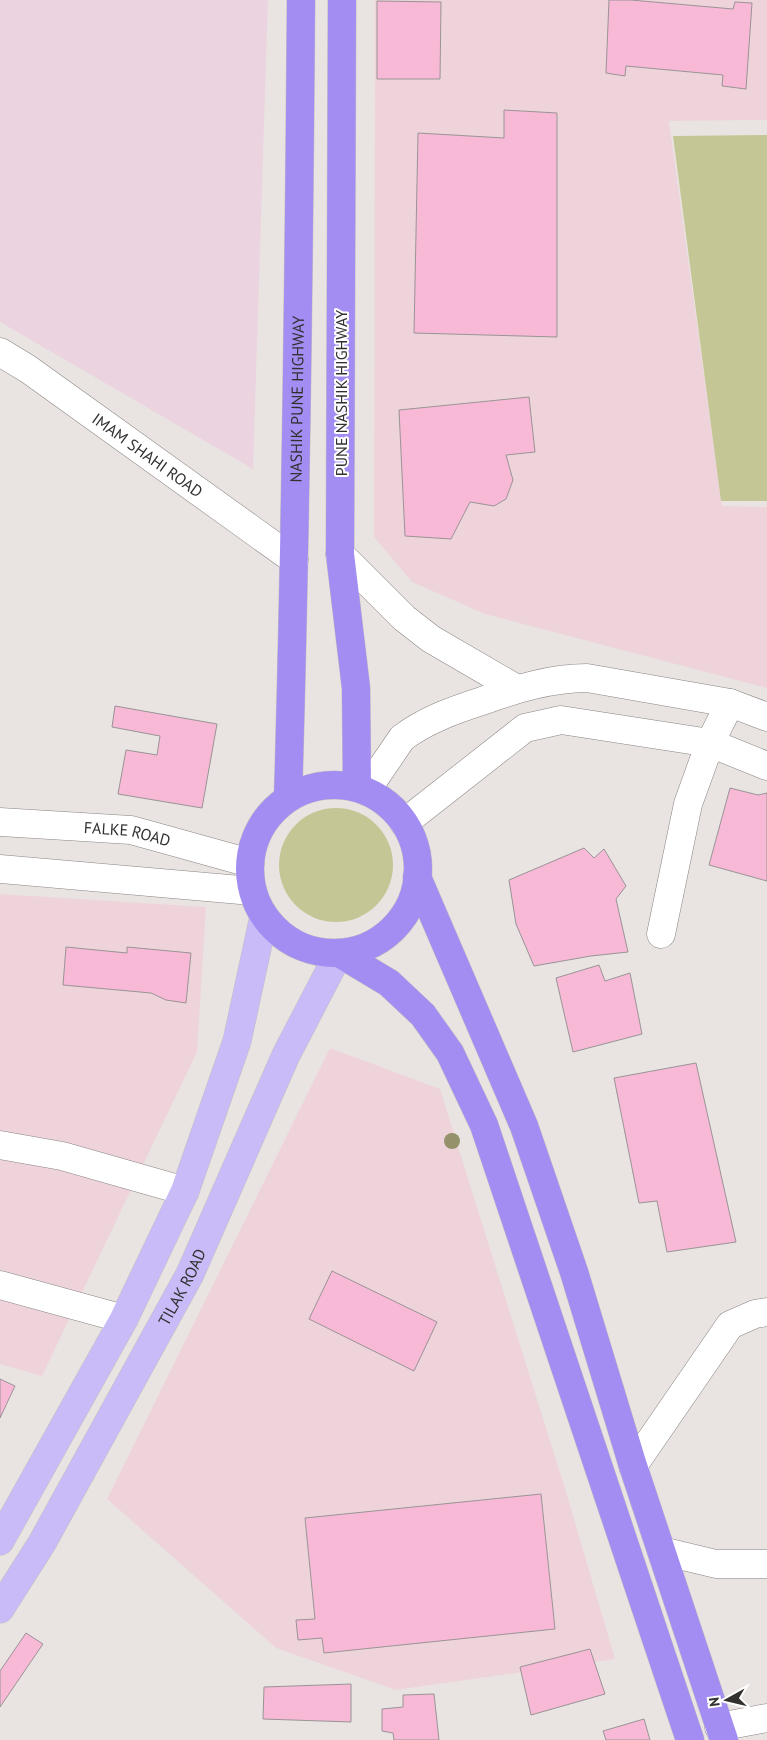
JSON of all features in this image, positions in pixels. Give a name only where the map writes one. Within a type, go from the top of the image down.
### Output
[{"type":"highway","name":"NASHIK PUNE HIGHWAY","points":[[288,798],[299,266],[301,0]]},
{"type":"highway","name":"PUNE NASHIK HIGHWAY","points":[[342,0],[340,554],[356,688],[361,788]]},
{"type":"highway","points":[[326,784],[361,788],[387,804],[404,822],[413,840],[417,858],[418,877],[412,900],[400,921],[383,938],[362,948],[339,954],[317,952],[297,944],[278,932],[264,916],[252,891],[250,863],[256,838],[268,815],[288,798],[306,789],[326,784]]},
{"type":"highway","points":[[418,877],[524,1126],[574,1272],[633,1466],[722,1733]]},
{"type":"highway","points":[[339,954],[390,983],[423,1015],[450,1053],[484,1125],[690,1740]]},
{"type":"main road","points":[[0,1541],[124,1319],[185,1191],[237,1041],[264,916]]},
{"type":"main road","name":"TILAK ROAD","points":[[0,1609],[42,1543],[190,1274],[286,1056],[339,954]]},
{"type":"street","name":"IMAM SHAHI ROAD","points":[[0,352],[28,369],[294,560]]},
{"type":"street","points":[[340,554],[404,618],[431,639],[517,689]]},
{"type":"street","points":[[361,788],[402,738],[410,732],[446,714],[517,689],[571,678],[588,678],[730,704],[767,717]]},
{"type":"street","points":[[661,934],[688,804],[710,743],[730,704]]},
{"type":"street","points":[[404,822],[525,728],[561,720],[710,743],[767,766]]},
{"type":"street","name":"FALKE ROAD","points":[[0,822],[132,830],[250,863]]},
{"type":"street","points":[[0,869],[252,891]]},
{"type":"street","points":[[0,1145],[62,1156],[185,1191]]},
{"type":"street","points":[[0,1285],[124,1319]]},
{"type":"street","points":[[633,1466],[730,1325],[755,1314],[767,1312]]},
{"type":"street","points":[[662,1551],[716,1564],[767,1564]]},
{"type":"street","points":[[722,1733],[767,1718]]},
{"type":"shaded area","points":[[0,0],[268,0],[253,469],[0,322]]},
{"type":"shaded area","points":[[375,0],[767,0],[767,120],[669,121],[722,506],[767,507],[767,688],[485,614],[412,582],[374,537]]},
{"type":"shaded area","points":[[0,894],[206,907],[197,1052],[42,1376],[0,1364]]},
{"type":"shaded area","points":[[330,1048],[440,1089],[567,1495],[615,1659],[396,1690],[276,1648],[107,1499]]},
{"type":"green space","points":[[767,135],[767,501],[721,501],[673,136]]},
{"type":"green space","points":[[336,808],[358,813],[376,825],[388,843],[393,865],[388,887],[376,905],[358,917],[336,922],[314,917],[296,905],[284,887],[279,865],[284,843],[296,825],[314,813]]},
{"type":"building","points":[[609,0],[631,0],[733,9],[735,2],[752,3],[746,89],[722,86],[723,75],[626,66],[625,76],[606,73]]},
{"type":"building","points":[[377,1],[441,2],[440,79],[377,79]]},
{"type":"building","points":[[504,110],[557,113],[557,337],[414,333],[418,133],[504,138]]},
{"type":"building","points":[[529,397],[535,452],[506,455],[513,480],[506,499],[494,506],[470,502],[451,539],[405,536],[399,410]]},
{"type":"building","points":[[115,706],[217,724],[202,808],[118,794],[126,750],[157,755],[160,736],[112,727]]},
{"type":"building","points":[[730,788],[758,795],[767,793],[767,881],[709,865]]},
{"type":"building","points":[[584,848],[594,858],[604,849],[626,886],[616,899],[628,952],[534,966],[516,924],[509,880]]},
{"type":"building","points":[[66,947],[127,953],[127,947],[191,953],[186,1003],[166,1000],[151,993],[63,985]]},
{"type":"building","points":[[599,965],[605,981],[630,973],[642,1034],[573,1052],[556,978]]},
{"type":"building","points":[[696,1063],[736,1242],[667,1252],[657,1201],[639,1203],[614,1078]]},
{"type":"building","points":[[332,1271],[437,1322],[414,1371],[309,1319]]},
{"type":"building","points":[[0,1379],[15,1386],[0,1418]]},
{"type":"building","points":[[541,1494],[555,1629],[324,1653],[322,1638],[298,1640],[296,1620],[315,1619],[305,1518]]},
{"type":"building","points":[[26,1633],[43,1644],[0,1707],[0,1671]]},
{"type":"building","points":[[590,1649],[605,1694],[531,1715],[520,1667]]},
{"type":"building","points":[[351,1684],[351,1722],[263,1719],[264,1687]]},
{"type":"building","points":[[434,1694],[439,1740],[394,1740],[393,1733],[382,1731],[382,1709],[403,1707],[403,1695]]},
{"type":"building","points":[[644,1719],[650,1740],[606,1740],[603,1731]]}]
